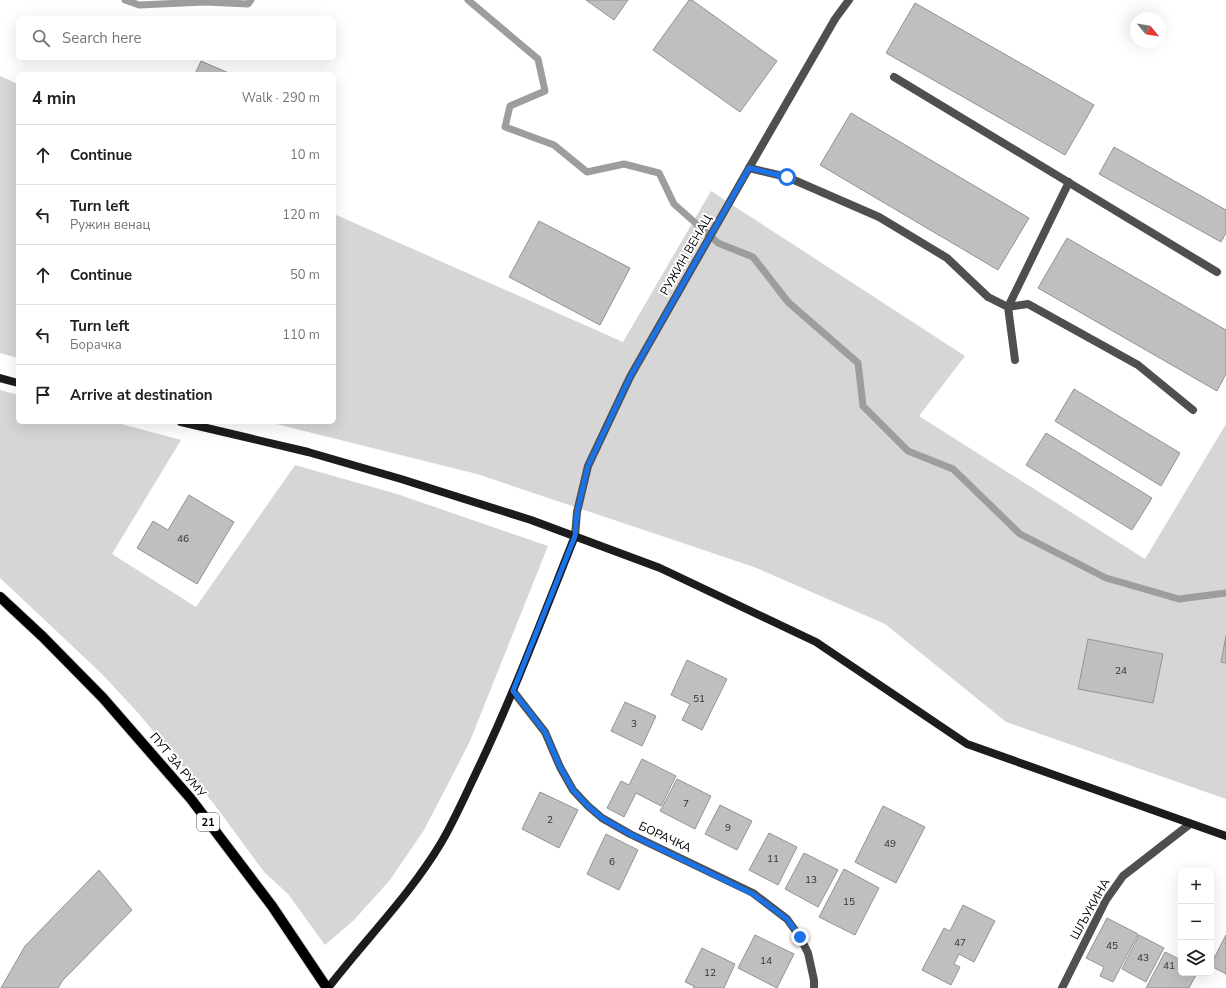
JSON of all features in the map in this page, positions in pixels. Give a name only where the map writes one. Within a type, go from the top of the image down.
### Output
[{"type":"main road","points":[[0,378],[16,382]]},
{"type":"main road","points":[[189,424],[315,454],[437,490],[531,520],[660,568],[816,642],[967,744],[1226,836]]},
{"type":"main road","points":[[327,988],[410,889],[442,842],[489,745],[513,691],[575,536]]},
{"type":"main road","name":"ПУТ ЗА РУМУ","points":[[0,596],[44,637],[103,698],[191,799],[272,906],[327,988]]},
{"type":"street","name":"РУЖИН ВЕНАЦ","points":[[575,536],[577,512],[588,466],[630,377],[835,19],[850,0]]},
{"type":"street","points":[[894,77],[1217,272]]},
{"type":"street","points":[[749,168],[787,177],[879,217],[947,258],[988,297],[1008,307],[1028,304],[1138,365],[1193,410]]},
{"type":"street","points":[[1015,360],[1008,307],[1069,182]]},
{"type":"street","name":"БОРАЧКА","points":[[513,691],[545,732],[560,767],[573,790],[602,818],[630,834],[753,894],[787,919],[800,937],[808,953],[814,980],[814,988]]},
{"type":"street","name":"ШЉУКИНА","points":[[1062,988],[1106,900],[1123,876],[1190,824]]},
{"type":"shaded area","points":[[0,76],[16,83],[16,357],[0,353]]},
{"type":"shaded area","points":[[711,191],[965,356],[919,416],[1145,559],[1226,424],[1226,799],[1006,722],[885,624],[754,567],[477,474],[276,424],[336,424],[336,215],[623,342]]},
{"type":"shaded area","points":[[0,390],[16,394],[16,424],[121,424],[181,440],[112,554],[196,607],[295,465],[397,494],[548,546],[470,741],[424,830],[390,880],[354,920],[325,945],[288,894],[264,872],[214,804],[139,714],[102,674],[0,578]]},
{"type":"building","points":[[586,0],[628,0],[614,20]]},
{"type":"building","points":[[689,0],[692,0],[777,61],[740,112],[653,50]]},
{"type":"building","points":[[915,3],[1094,105],[1065,155],[886,53]]},
{"type":"building","points":[[201,61],[226,72],[196,72]]},
{"type":"building","points":[[851,113],[1029,218],[998,270],[820,165]]},
{"type":"building","points":[[1114,147],[1226,210],[1226,233],[1221,242],[1099,174]]},
{"type":"building","points":[[539,221],[630,268],[600,325],[509,277]]},
{"type":"building","points":[[1067,238],[1226,330],[1226,374],[1217,391],[1038,288]]},
{"type":"building","points":[[1074,389],[1180,453],[1161,486],[1055,421]]},
{"type":"building","points":[[1046,433],[1152,498],[1132,530],[1026,465]]},
{"type":"building","points":[[189,495],[234,522],[197,584],[137,548],[153,521],[168,530]]},
{"type":"building","points":[[1226,636],[1226,663],[1221,662]]},
{"type":"building","points":[[1088,639],[1163,654],[1153,703],[1078,689]]},
{"type":"building","points":[[687,660],[727,679],[702,730],[682,720],[690,704],[671,695]]},
{"type":"building","points":[[625,702],[656,716],[642,746],[611,731]]},
{"type":"building","points":[[642,759],[676,776],[661,806],[636,793],[624,817],[607,808],[621,781],[629,785]]},
{"type":"building","points":[[677,779],[711,796],[695,829],[660,811]]},
{"type":"building","points":[[540,792],[578,810],[559,848],[522,829]]},
{"type":"building","points":[[720,805],[752,821],[737,850],[705,834]]},
{"type":"building","points":[[883,806],[925,827],[896,883],[855,862]]},
{"type":"building","points":[[769,833],[797,847],[778,885],[749,870]]},
{"type":"building","points":[[606,834],[638,850],[619,890],[587,874]]},
{"type":"building","points":[[804,853],[838,870],[818,907],[785,889]]},
{"type":"building","points":[[844,869],[879,888],[855,935],[819,917]]},
{"type":"building","points":[[99,870],[132,910],[63,980],[58,988],[1,988],[25,946]]},
{"type":"building","points":[[963,905],[995,921],[974,962],[959,954],[954,964],[960,967],[951,985],[922,970],[944,928],[950,931]]},
{"type":"building","points":[[1107,918],[1138,934],[1113,982],[1100,976],[1104,967],[1086,958]]},
{"type":"building","points":[[755,935],[794,954],[777,988],[738,968]]},
{"type":"building","points":[[1139,935],[1164,948],[1146,982],[1122,969]]},
{"type":"building","points":[[1226,935],[1226,974],[1214,968],[1214,958]]},
{"type":"building","points":[[702,948],[735,964],[724,988],[693,988],[694,986],[685,982]]},
{"type":"building","points":[[1165,952],[1178,958],[1178,976],[1195,976],[1189,988],[1146,988]]},
{"type":"waterway","points":[[125,0],[139,5],[205,2],[248,4],[251,0]]},
{"type":"waterway","points":[[468,0],[538,59],[545,91],[510,106],[505,127],[554,145],[587,172],[624,164],[659,173],[674,204],[718,243],[753,257],[788,302],[858,363],[863,406],[908,451],[953,469],[1020,534],[1106,578],[1179,599],[1226,593]]},
{"type":"route","points":[[787,177],[749,168],[630,377],[588,466],[577,512],[575,536],[513,691],[545,732],[560,767],[573,790],[588,806],[602,818],[630,834],[753,894],[787,919],[800,937]]}]
